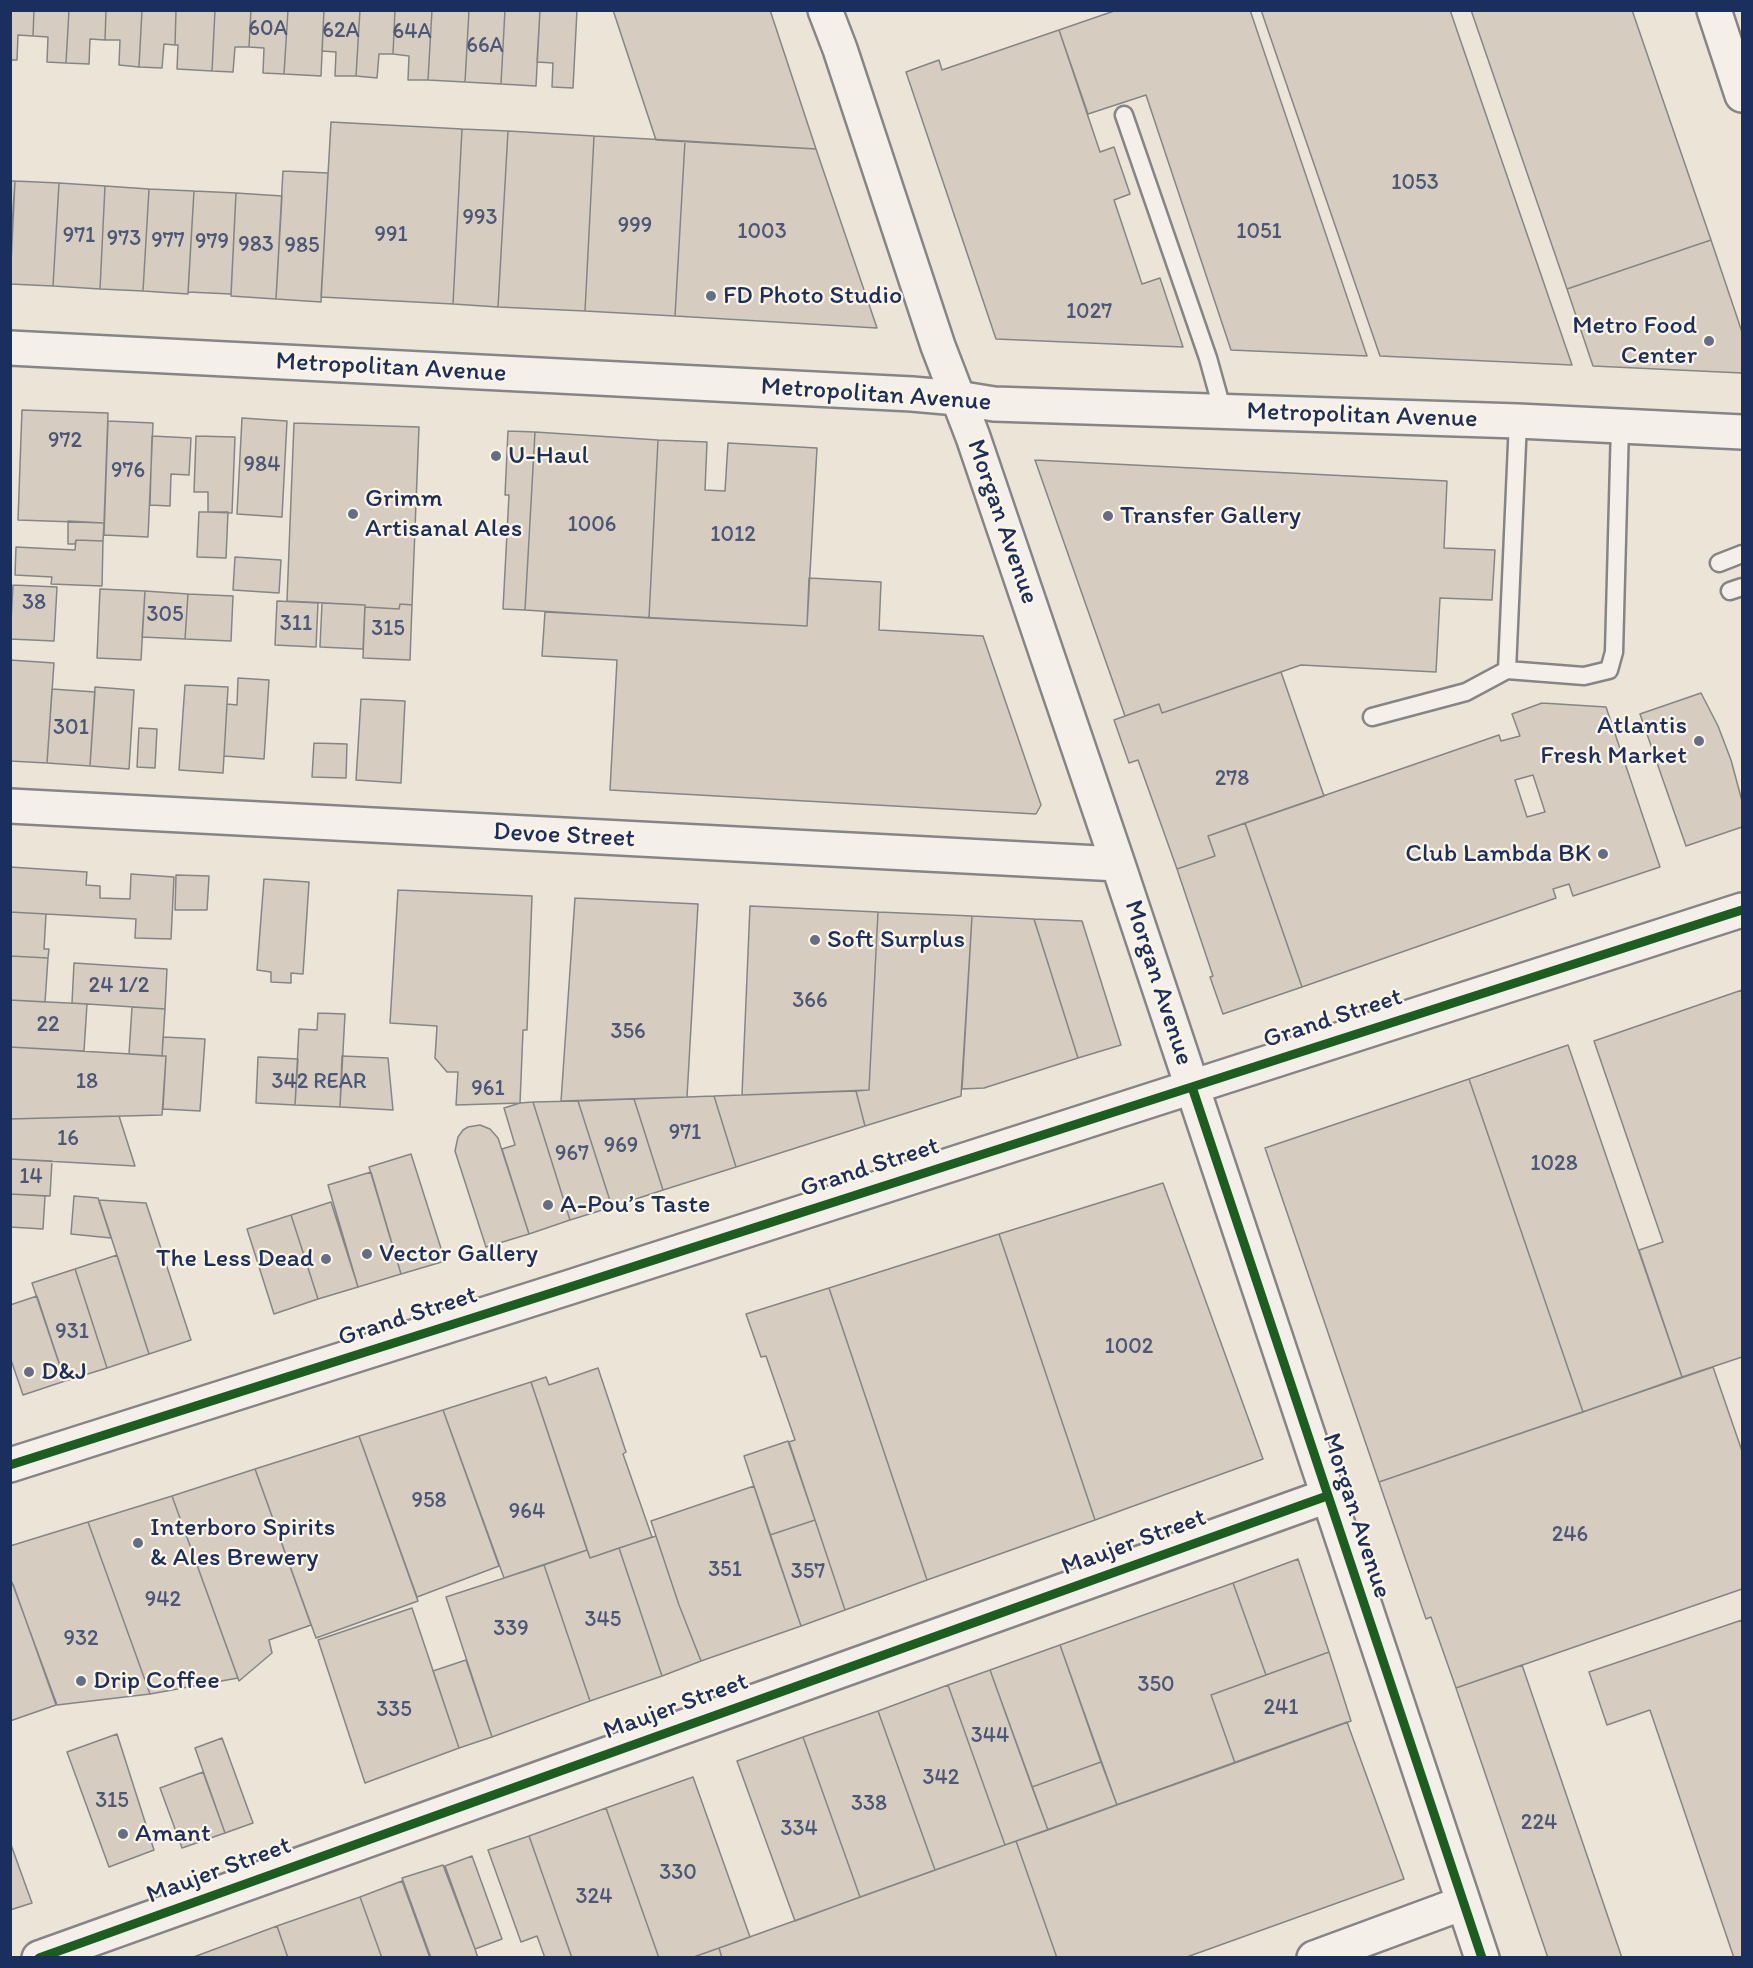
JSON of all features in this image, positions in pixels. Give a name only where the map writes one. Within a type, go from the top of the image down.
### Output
[{"type":"street","name":"Morgan Avenue","points":[[825,10],[938,346],[977,448],[1118,864],[1482,1958]]},
{"type":"street","points":[[1714,10],[1743,95]]},
{"type":"street","name":"Metropolitan Avenue","points":[[10,348],[957,398],[994,404],[1620,425],[1743,432]]},
{"type":"street","name":"Devoe Street","points":[[10,806],[1118,864]]},
{"type":"street","name":"Grand Street","points":[[10,1465],[1743,910]]},
{"type":"street","name":"Maujer Street","points":[[39,1958],[1327,1496]]},
{"type":"street","points":[[1314,1958],[1463,1903]]},
{"type":"lane","points":[[1124,115],[1208,358],[1223,412]]},
{"type":"lane","points":[[1507,670],[1518,422]]},
{"type":"lane","points":[[1372,717],[1466,692],[1507,670],[1584,676],[1609,670],[1614,652],[1620,425]]},
{"type":"lane","points":[[1719,563],[1743,554]]},
{"type":"building","points":[[10,10],[34,10],[33,36],[18,35],[17,60],[10,60]]},
{"type":"building","points":[[34,10],[69,10],[66,63],[47,62],[48,37],[33,36]]},
{"type":"building","points":[[69,10],[106,10],[105,40],[90,39],[89,64],[66,63]]},
{"type":"building","points":[[106,10],[142,10],[139,67],[119,65],[120,40],[105,40]]},
{"type":"building","points":[[142,10],[176,10],[175,45],[164,44],[162,68],[139,67]]},
{"type":"building","points":[[176,10],[215,10],[212,71],[177,69]]},
{"type":"building","points":[[215,10],[251,10],[249,47],[235,47],[233,72],[212,71]]},
{"type":"building","points":[[251,10],[288,10],[284,74],[263,73],[264,48],[249,47]]},
{"type":"building","points":[[288,10],[324,10],[321,76],[284,74]]},
{"type":"building","points":[[324,10],[360,10],[356,76],[335,76],[336,52],[322,51]]},
{"type":"building","points":[[360,10],[395,10],[393,54],[379,54],[377,78],[356,76]]},
{"type":"building","points":[[395,10],[432,10],[428,80],[408,80],[409,56],[393,54]]},
{"type":"building","points":[[432,10],[469,10],[465,82],[428,80]]},
{"type":"building","points":[[469,10],[505,10],[501,84],[465,82]]},
{"type":"building","points":[[505,10],[540,10],[536,86],[501,84]]},
{"type":"building","points":[[540,10],[577,10],[573,88],[552,87],[553,63],[537,62]]},
{"type":"building","points":[[613,10],[770,10],[816,149],[656,140]]},
{"type":"building","points":[[1117,10],[1250,10],[1367,356],[1231,350],[1146,95],[1088,114],[1059,30]]},
{"type":"building","points":[[1261,10],[1450,10],[1572,365],[1380,356]]},
{"type":"building","points":[[1471,10],[1632,10],[1711,240],[1567,289]]},
{"type":"building","points":[[1059,30],[1100,152],[1114,147],[1130,194],[1114,200],[1142,284],[1160,278],[1183,347],[996,339],[906,72],[939,60],[942,70]]},
{"type":"building","points":[[331,122],[462,129],[453,304],[321,297]]},
{"type":"building","points":[[462,129],[508,131],[498,307],[453,304]]},
{"type":"building","points":[[508,131],[594,136],[585,311],[498,307]]},
{"type":"building","points":[[594,136],[685,141],[675,316],[585,311]]},
{"type":"building","points":[[685,141],[816,149],[877,328],[675,316]]},
{"type":"building","points":[[283,171],[328,173],[321,302],[276,299]]},
{"type":"building","points":[[10,181],[15,181],[10,254]]},
{"type":"building","points":[[15,181],[59,183],[53,286],[10,284]]},
{"type":"building","points":[[59,183],[105,186],[100,289],[53,286]]},
{"type":"building","points":[[105,186],[149,189],[143,291],[100,289]]},
{"type":"building","points":[[149,189],[194,191],[188,294],[143,291]]},
{"type":"building","points":[[194,191],[236,193],[231,294],[188,292]]},
{"type":"building","points":[[236,193],[282,196],[276,299],[231,296]]},
{"type":"building","points":[[1711,240],[1742,332],[1742,373],[1593,366],[1567,289]]},
{"type":"building","points":[[22,410],[108,413],[104,523],[18,520]]},
{"type":"building","points":[[242,418],[287,421],[282,517],[237,514]]},
{"type":"building","points":[[108,421],[153,423],[148,537],[104,535]]},
{"type":"building","name":"Grimm Artisanal Ales","points":[[294,423],[419,427],[412,605],[400,604],[399,609],[287,601]]},
{"type":"building","points":[[508,431],[535,432],[525,610],[503,609],[509,495],[505,495]]},
{"type":"building","points":[[535,432],[658,440],[649,618],[525,610]]},
{"type":"building","points":[[152,436],[191,438],[189,475],[171,474],[170,506],[150,505]]},
{"type":"building","points":[[196,436],[235,437],[232,513],[208,512],[208,492],[194,492]]},
{"type":"building","points":[[658,440],[707,442],[705,490],[725,491],[728,443],[817,448],[807,626],[649,618]]},
{"type":"building","points":[[1035,460],[1447,481],[1444,548],[1495,550],[1492,600],[1440,598],[1436,672],[1301,665],[1162,713],[1159,704],[1125,716]]},
{"type":"building","points":[[199,512],[228,512],[226,558],[197,557]]},
{"type":"building","points":[[68,521],[104,523],[103,541],[76,540],[75,544],[68,544]]},
{"type":"building","points":[[76,540],[103,541],[102,586],[51,584],[52,577],[15,575],[16,547],[75,550]]},
{"type":"building","points":[[235,557],[281,560],[279,593],[233,590]]},
{"type":"building","points":[[809,578],[881,582],[879,630],[983,636],[1041,805],[1036,814],[610,790],[617,660],[542,656],[545,612],[807,626]]},
{"type":"building","points":[[13,585],[57,587],[54,641],[10,639]]},
{"type":"building","points":[[100,589],[145,591],[141,660],[97,658]]},
{"type":"building","points":[[145,591],[188,594],[185,639],[142,637]]},
{"type":"building","points":[[188,594],[233,596],[231,641],[185,639]]},
{"type":"building","points":[[277,601],[318,603],[316,647],[275,645]]},
{"type":"building","points":[[322,603],[365,605],[363,649],[320,647]]},
{"type":"building","points":[[400,604],[412,605],[410,660],[363,658],[365,607],[399,609]]},
{"type":"building","points":[[10,660],[54,663],[47,763],[10,761]]},
{"type":"building","points":[[1281,672],[1324,796],[1208,836],[1215,856],[1177,869],[1138,760],[1129,763],[1114,720],[1159,704],[1162,713]]},
{"type":"building","points":[[238,678],[269,680],[264,759],[224,756],[227,704],[237,705]]},
{"type":"building","points":[[185,685],[228,687],[223,773],[179,770]]},
{"type":"building","points":[[95,687],[134,690],[129,769],[90,766]]},
{"type":"building","points":[[52,689],[95,692],[90,766],[47,763]]},
{"type":"building","points":[[1701,693],[1718,726],[1731,760],[1742,801],[1742,827],[1686,846],[1640,714]]},
{"type":"building","points":[[361,699],[405,701],[401,783],[356,780]]},
{"type":"building","points":[[1542,703],[1606,707],[1660,867],[1573,896],[1569,884],[1553,889],[1556,898],[1302,987],[1245,823],[1499,735],[1501,741],[1520,736],[1512,714]],"holes":[[[1533,775],[1545,812],[1527,817],[1515,780]]]},
{"type":"building","points":[[139,728],[157,729],[155,768],[137,767]]},
{"type":"building","points":[[314,743],[347,744],[346,778],[312,777]]},
{"type":"building","points":[[1245,823],[1302,987],[1223,1014],[1210,977],[1213,976],[1177,869],[1215,856],[1208,836]]},
{"type":"building","points":[[10,867],[87,872],[86,885],[100,886],[100,898],[130,899],[131,874],[174,877],[171,939],[135,938],[136,919],[10,912]]},
{"type":"building","points":[[176,875],[209,876],[207,910],[175,910]]},
{"type":"building","points":[[264,879],[309,882],[303,974],[291,973],[291,983],[271,982],[271,972],[257,970]]},
{"type":"building","points":[[398,890],[532,896],[527,1030],[523,1030],[520,1103],[456,1105],[458,1072],[447,1072],[435,1058],[437,1026],[390,1023]]},
{"type":"building","points":[[575,898],[698,904],[687,1097],[561,1101]]},
{"type":"building","points":[[750,906],[878,912],[869,1090],[742,1095]]},
{"type":"building","points":[[10,912],[46,914],[44,949],[49,949],[48,958],[10,956]]},
{"type":"building","points":[[878,912],[972,916],[961,1096],[865,1126],[856,1091],[869,1090]]},
{"type":"building","points":[[972,916],[1034,919],[1078,1058],[984,1088],[962,1089]]},
{"type":"building","points":[[1034,919],[1082,921],[1121,1045],[1078,1058]]},
{"type":"building","points":[[10,956],[48,958],[45,1002],[10,1000]]},
{"type":"building","points":[[74,963],[167,969],[165,1009],[72,1003]]},
{"type":"building","points":[[1742,990],[1742,1357],[1682,1377],[1639,1250],[1663,1242],[1594,1041]]},
{"type":"building","points":[[10,1000],[87,1004],[84,1051],[10,1047]]},
{"type":"building","points":[[132,1007],[165,1009],[162,1056],[129,1054]]},
{"type":"building","points":[[318,1013],[345,1014],[340,1107],[295,1105],[299,1029],[317,1030]]},
{"type":"building","points":[[163,1037],[205,1039],[200,1111],[163,1109],[166,1056],[162,1056]]},
{"type":"building","points":[[1568,1045],[1682,1377],[1583,1412],[1469,1079]]},
{"type":"building","points":[[10,1047],[166,1056],[162,1115],[10,1119]]},
{"type":"building","points":[[342,1056],[388,1058],[393,1110],[340,1107]]},
{"type":"building","points":[[258,1057],[298,1059],[295,1105],[256,1103]]},
{"type":"building","points":[[1469,1079],[1583,1412],[1379,1482],[1265,1148]]},
{"type":"building","points":[[856,1091],[865,1126],[736,1167],[714,1096]]},
{"type":"building","points":[[714,1096],[736,1167],[663,1190],[634,1099]]},
{"type":"building","points":[[634,1099],[663,1190],[612,1207],[578,1101]]},
{"type":"building","points":[[578,1101],[612,1207],[570,1220],[533,1102]]},
{"type":"building","points":[[533,1102],[570,1220],[529,1234],[502,1149],[515,1145],[504,1108]]},
{"type":"building","points":[[119,1116],[135,1166],[10,1159],[10,1119]]},
{"type":"building","points":[[480,1125],[490,1129],[498,1138],[529,1234],[486,1247],[455,1151],[458,1137],[463,1130]]},
{"type":"building","points":[[411,1154],[445,1261],[401,1274],[369,1167]]},
{"type":"building","points":[[10,1159],[52,1161],[50,1196],[10,1194]]},
{"type":"building","points":[[371,1172],[401,1274],[358,1287],[328,1185]]},
{"type":"building","points":[[1163,1183],[1263,1459],[1095,1520],[999,1234]]},
{"type":"building","points":[[10,1194],[45,1196],[43,1229],[10,1227]]},
{"type":"building","points":[[74,1196],[98,1198],[111,1238],[71,1234]]},
{"type":"building","points":[[99,1200],[146,1203],[191,1340],[149,1354]]},
{"type":"building","points":[[331,1202],[358,1287],[318,1299],[291,1215]]},
{"type":"building","points":[[291,1215],[318,1299],[274,1314],[247,1229]]},
{"type":"building","points":[[999,1234],[1095,1520],[927,1580],[829,1288]]},
{"type":"building","points":[[117,1255],[149,1354],[107,1368],[75,1269]]},
{"type":"building","points":[[75,1269],[107,1368],[65,1381],[32,1283]]},
{"type":"building","points":[[829,1288],[927,1580],[845,1610],[789,1442],[795,1440],[766,1356],[761,1357],[746,1314]]},
{"type":"building","points":[[37,1296],[65,1381],[23,1395],[10,1357],[10,1305]]},
{"type":"building","points":[[1713,1367],[1742,1451],[1742,1589],[1456,1688],[1431,1617],[1426,1619],[1379,1482]]},
{"type":"building","points":[[598,1368],[626,1452],[623,1454],[652,1537],[590,1558],[531,1382],[546,1377],[549,1385]]},
{"type":"building","points":[[531,1382],[587,1550],[504,1578],[443,1410]]},
{"type":"building","points":[[443,1410],[499,1566],[417,1597],[359,1436]]},
{"type":"building","points":[[359,1436],[418,1601],[316,1638],[255,1469]]},
{"type":"building","points":[[788,1441],[815,1520],[770,1535],[744,1456]]},
{"type":"building","points":[[255,1469],[311,1625],[269,1640],[272,1653],[239,1681],[172,1496]]},
{"type":"building","points":[[754,1486],[801,1626],[701,1661],[679,1605],[651,1521]]},
{"type":"building","points":[[172,1496],[238,1678],[150,1694],[88,1522]]},
{"type":"building","points":[[815,1520],[845,1610],[801,1626],[770,1535]]},
{"type":"building","points":[[88,1522],[150,1694],[57,1705],[10,1577],[10,1546]]},
{"type":"building","points":[[656,1536],[701,1661],[662,1676],[619,1548]]},
{"type":"building","points":[[619,1548],[662,1676],[590,1701],[544,1565],[587,1550],[590,1558]]},
{"type":"building","points":[[1298,1559],[1329,1652],[1266,1675],[1233,1583]]},
{"type":"building","points":[[544,1565],[590,1701],[492,1737],[446,1597]]},
{"type":"building","points":[[1233,1583],[1266,1675],[1211,1695],[1235,1763],[1117,1805],[1060,1645]]},
{"type":"building","points":[[13,1584],[56,1705],[10,1721],[10,1585]]},
{"type":"building","points":[[412,1608],[459,1748],[365,1783],[318,1640]]},
{"type":"building","points":[[1742,1620],[1742,1958],[1734,1958],[1650,1710],[1607,1725],[1589,1672]]},
{"type":"building","points":[[1060,1645],[1101,1762],[1032,1787],[990,1670]]},
{"type":"building","points":[[1329,1652],[1351,1721],[1235,1763],[1211,1695]]},
{"type":"building","points":[[466,1660],[492,1737],[459,1748],[433,1671]]},
{"type":"building","points":[[1522,1665],[1622,1958],[1548,1958],[1456,1688]]},
{"type":"building","points":[[990,1670],[1048,1830],[1005,1845],[948,1685]]},
{"type":"building","points":[[948,1685],[1005,1845],[935,1870],[878,1711]]},
{"type":"building","points":[[878,1711],[935,1870],[860,1897],[803,1737]]},
{"type":"building","points":[[1347,1722],[1404,1879],[1184,1958],[1057,1958],[1016,1841]]},
{"type":"building","points":[[117,1734],[154,1850],[109,1867],[67,1752]]},
{"type":"building","points":[[803,1737],[860,1897],[795,1921],[737,1761]]},
{"type":"building","points":[[222,1738],[253,1823],[225,1833],[195,1748]]},
{"type":"building","points":[[1101,1762],[1117,1805],[1048,1830],[1032,1787]]},
{"type":"building","points":[[203,1772],[225,1833],[182,1848],[160,1788]]},
{"type":"building","points":[[693,1777],[750,1937],[691,1958],[659,1958],[606,1808]]},
{"type":"building","points":[[606,1808],[659,1958],[572,1958],[529,1836]]},
{"type":"building","points":[[529,1836],[572,1958],[545,1958],[537,1936],[521,1942],[488,1850]]},
{"type":"building","points":[[1016,1841],[1057,1958],[722,1958],[719,1948]]},
{"type":"building","points":[[10,1842],[32,1903],[10,1910]]},
{"type":"building","points":[[472,1856],[502,1939],[475,1949],[445,1866]]},
{"type":"building","points":[[443,1865],[478,1958],[431,1958],[402,1878]]},
{"type":"building","points":[[402,1881],[430,1958],[382,1958],[360,1897]]},
{"type":"building","points":[[360,1897],[382,1958],[288,1958],[277,1926]]},
{"type":"building","points":[[277,1926],[288,1958],[191,1958]]},
{"type":"building","points":[[719,1948],[722,1958],[691,1958]]},
{"type":"cycle path","points":[[10,1465],[1742,910]]},
{"type":"cycle path","points":[[1192,1087],[1482,1958]]},
{"type":"cycle path","points":[[39,1958],[1327,1496]]},
{"type":"place","name":"FD Photo Studio","points":[[711,296]]},
{"type":"place","name":"Metro Food Center","points":[[1709,341]]},
{"type":"place","name":"U-Haul","points":[[496,456]]},
{"type":"place","name":"Grimm Artisanal Ales","points":[[353,514]]},
{"type":"place","name":"Transfer Gallery","points":[[1108,516]]},
{"type":"place","name":"Atlantis Fresh Market","points":[[1699,741]]},
{"type":"place","name":"Club Lambda BK","points":[[1603,854]]},
{"type":"place","name":"Soft Surplus","points":[[815,940]]},
{"type":"place","name":"A-Pou’s Taste","points":[[548,1205]]},
{"type":"place","name":"Vector Gallery","points":[[367,1254]]},
{"type":"place","name":"The Less Dead","points":[[326,1259]]},
{"type":"place","name":"D&J","points":[[29,1372]]},
{"type":"place","name":"Interboro Spirits & Ales Brewery","points":[[138,1543]]},
{"type":"place","name":"Drip Coffee","points":[[81,1681]]},
{"type":"place","name":"Amant","points":[[123,1834]]}]
